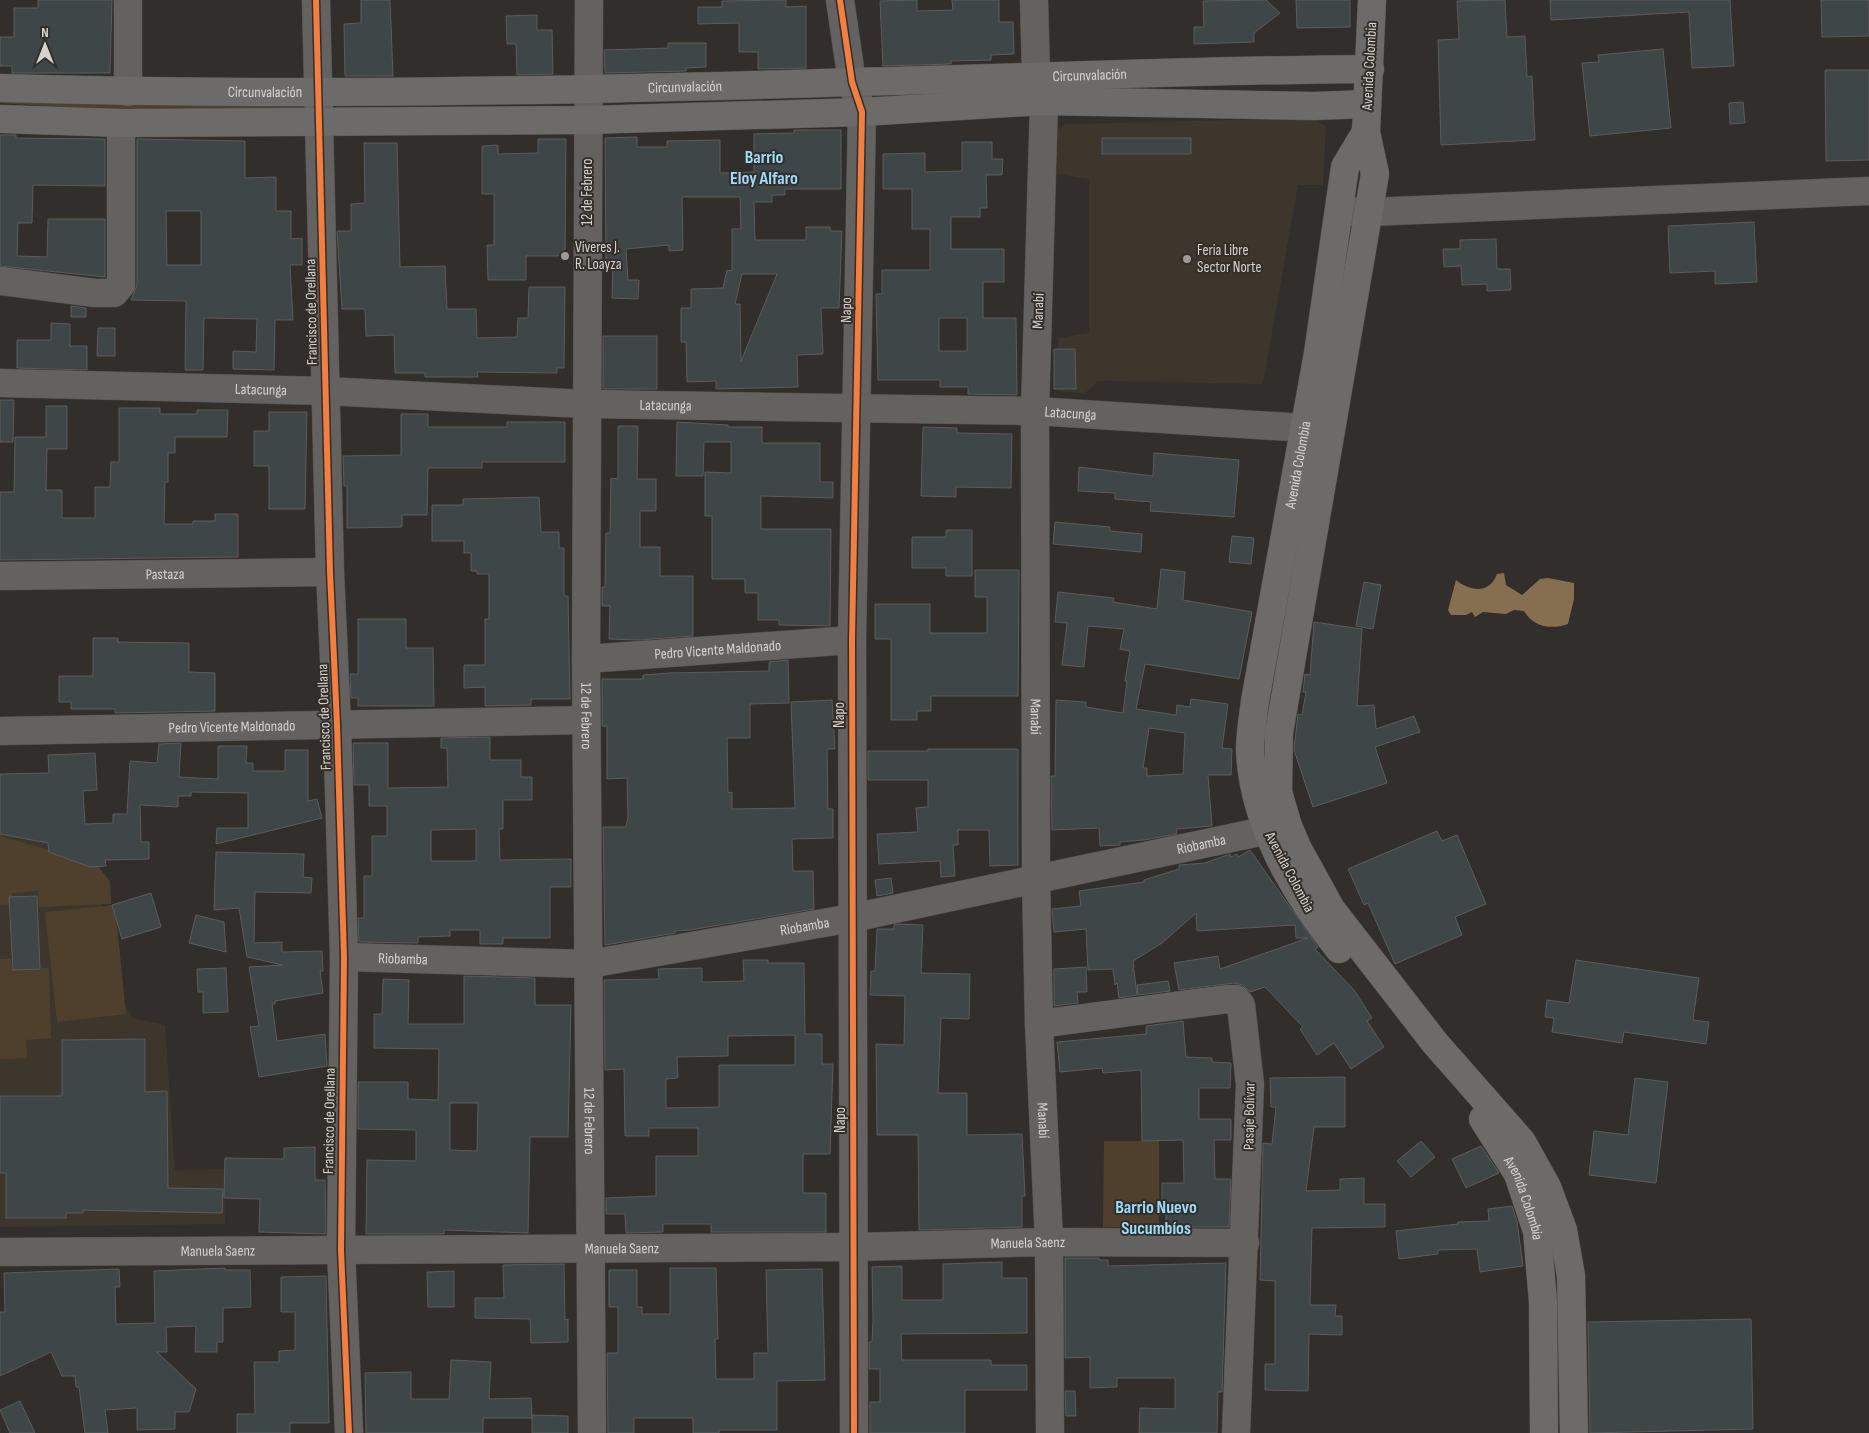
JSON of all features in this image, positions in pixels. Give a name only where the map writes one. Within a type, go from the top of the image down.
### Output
[{"type":"main road","name":"Avenida Colombia","points":[[1372,0],[1366,132],[1375,174],[1279,733],[1278,828],[1315,919],[1402,1029],[1487,1122],[1518,1174],[1536,1231],[1543,1302],[1544,1433]]},
{"type":"main road","name":"Circunvalación","points":[[0,88],[128,92],[318,92],[588,88],[1370,69]]},
{"type":"main road","name":"Circunvalación","points":[[0,119],[121,123],[587,120],[862,112],[1044,101],[1314,106],[1367,104]]},
{"type":"main road","name":"Avenida Colombia","points":[[1366,132],[1345,167],[1305,428],[1255,700],[1250,749],[1255,794],[1278,828],[1298,849],[1331,909],[1435,1043],[1522,1142],[1547,1187],[1563,1230],[1571,1276],[1574,1433]]},
{"type":"street","points":[[128,0],[128,92]]},
{"type":"street","name":"Francisco de Orellana","points":[[316,0],[320,122],[324,391],[344,957],[340,1250],[348,1433]]},
{"type":"street","name":"12 de Febrero","points":[[588,0],[586,720],[592,1433]]},
{"type":"street","name":"Napo","points":[[840,0],[852,82],[862,112],[852,640],[854,1433]]},
{"type":"street","name":"Manabí","points":[[1034,0],[1036,76],[1044,101],[1035,411],[1036,878],[1039,1024],[1049,1242],[1050,1433]]},
{"type":"street","points":[[0,281],[95,293],[114,293],[121,286],[121,123]]},
{"type":"street","points":[[1338,211],[1369,212],[1869,191]]},
{"type":"street","name":"Latacunga","points":[[0,384],[324,391],[586,404],[1035,411],[1305,428],[1331,434]]},
{"type":"street","name":"Pastaza","points":[[0,576],[330,572]]},
{"type":"street","name":"Pedro Vicente Maldonado","points":[[586,659],[852,640]]},
{"type":"street","name":"Pedro Vicente Maldonado","points":[[0,731],[586,720]]},
{"type":"street","name":"Riobamba","points":[[344,957],[589,964],[852,918],[1278,828]]},
{"type":"street","name":"Pasaje Bolívar","points":[[1039,1024],[1228,998],[1236,999],[1241,1005],[1250,1084],[1236,1433]]},
{"type":"street","name":"Manuela Saenz","points":[[0,1252],[590,1247],[854,1247],[1049,1242],[1245,1243]]},
{"type":"shaded area","points":[[0,88],[304,94],[308,113],[78,108],[0,103]]},
{"type":"shaded area","name":"Feria Libre Sector Norte","points":[[1311,118],[1326,126],[1323,185],[1298,185],[1263,384],[1098,381],[1084,394],[1059,391],[1058,338],[1089,333],[1089,179],[1057,174],[1056,131],[1066,124]]},
{"type":"shaded area","points":[[1504,573],[1506,585],[1522,595],[1540,579],[1548,578],[1574,583],[1574,599],[1568,624],[1555,627],[1543,626],[1532,621],[1524,611],[1514,610],[1506,614],[1483,612],[1475,617],[1472,612],[1466,615],[1451,615],[1448,610],[1456,580],[1467,587],[1479,589],[1494,581],[1497,574]]},
{"type":"shaded area","points":[[0,830],[87,852],[116,958],[110,976],[132,1018],[165,1025],[175,1170],[224,1169],[225,1224],[0,1227]]},
{"type":"shaded area","points":[[0,836],[95,863],[110,881],[111,904],[39,907],[38,891],[12,893],[13,904],[0,905]]},
{"type":"shaded area","points":[[115,905],[126,1014],[57,1022],[45,912]]},
{"type":"shaded area","points":[[0,959],[11,959],[12,969],[49,968],[51,1038],[26,1040],[27,1058],[0,1059]]},
{"type":"shaded area","points":[[1104,1141],[1159,1141],[1159,1228],[1103,1227]]},
{"type":"building","points":[[38,0],[112,0],[110,73],[12,73],[12,66],[0,66],[0,37],[14,37],[14,8],[38,8]]},
{"type":"building","points":[[361,0],[390,0],[393,76],[345,76],[344,24],[361,23]]},
{"type":"building","points":[[786,0],[786,7],[806,6],[806,68],[758,69],[758,52],[739,52],[739,23],[698,24],[698,7],[722,7],[722,1]]},
{"type":"building","points":[[917,0],[917,11],[953,10],[952,0],[999,0],[999,22],[1013,22],[1014,54],[991,55],[991,60],[951,61],[951,64],[883,66],[880,1]]},
{"type":"building","points":[[1266,0],[1280,13],[1254,33],[1254,42],[1194,44],[1194,27],[1204,27],[1203,1]]},
{"type":"building","points":[[1296,0],[1350,0],[1350,27],[1297,28]]},
{"type":"building","points":[[1505,0],[1507,37],[1525,36],[1527,77],[1532,76],[1535,140],[1441,145],[1438,40],[1459,39],[1457,1]]},
{"type":"building","points":[[1550,0],[1730,0],[1734,66],[1692,68],[1689,12],[1551,20]]},
{"type":"building","points":[[1821,0],[1869,0],[1869,36],[1822,37]]},
{"type":"building","points":[[537,15],[537,30],[552,30],[553,74],[517,75],[516,44],[507,44],[506,16]]},
{"type":"building","points":[[668,43],[706,43],[706,67],[686,68],[686,71],[605,73],[604,50],[668,48]]},
{"type":"building","points":[[1663,49],[1671,128],[1590,136],[1582,63],[1599,62],[1598,55]]},
{"type":"building","points":[[1825,70],[1869,70],[1869,160],[1826,161]]},
{"type":"building","points":[[1743,102],[1745,123],[1730,124],[1729,103]]},
{"type":"building","points":[[794,130],[841,130],[841,189],[785,189],[785,195],[772,195],[772,202],[754,202],[755,240],[806,240],[806,227],[830,227],[830,231],[842,231],[839,308],[821,308],[823,354],[797,355],[798,387],[716,389],[716,381],[687,382],[686,342],[681,342],[681,308],[691,308],[691,289],[723,288],[727,270],[732,271],[732,229],[741,229],[740,197],[682,197],[683,250],[669,251],[669,245],[626,249],[628,280],[639,280],[638,299],[612,298],[613,260],[606,260],[605,138],[637,137],[637,147],[667,147],[667,141],[720,140],[720,173],[754,172],[754,134],[794,133]],"holes":[[[742,274],[777,274],[741,361],[740,304],[735,304]]]},
{"type":"building","points":[[0,135],[16,135],[16,138],[105,139],[105,186],[33,185],[32,223],[18,223],[17,256],[47,257],[48,219],[105,219],[105,277],[0,266]]},
{"type":"building","points":[[1102,138],[1191,138],[1191,154],[1102,154]]},
{"type":"building","points":[[137,139],[245,141],[245,178],[276,177],[276,211],[291,211],[291,239],[302,238],[302,265],[290,265],[293,320],[275,320],[274,370],[233,369],[233,351],[256,352],[257,319],[204,318],[203,370],[185,370],[186,301],[131,300],[137,285]],"holes":[[[166,211],[201,211],[201,265],[167,265]]]},
{"type":"building","points":[[538,139],[566,139],[565,256],[526,256],[526,280],[488,280],[487,245],[494,245],[494,194],[482,194],[482,146],[498,145],[498,154],[538,153]]},
{"type":"building","points":[[962,142],[992,142],[992,159],[1003,159],[1002,175],[986,175],[987,208],[980,208],[980,217],[951,217],[951,249],[1004,249],[1004,282],[983,282],[983,318],[1016,318],[1017,395],[968,394],[968,387],[940,387],[940,380],[878,380],[876,294],[882,294],[882,270],[930,270],[930,229],[912,229],[912,189],[883,189],[883,154],[925,153],[925,172],[962,171]],"holes":[[[939,318],[967,318],[967,351],[939,351]]]},
{"type":"building","points":[[364,143],[397,143],[400,267],[445,266],[447,309],[476,309],[477,338],[517,337],[518,318],[528,318],[529,287],[565,287],[564,368],[557,368],[557,373],[477,372],[478,377],[425,377],[425,373],[395,373],[394,335],[366,336],[365,309],[342,309],[337,231],[351,231],[351,204],[365,203]]},
{"type":"building","points":[[1754,222],[1757,282],[1715,284],[1715,271],[1670,273],[1668,226]]},
{"type":"building","points":[[1496,239],[1497,269],[1510,269],[1511,290],[1487,291],[1487,284],[1462,285],[1461,266],[1444,267],[1443,249],[1460,249],[1460,240]]},
{"type":"building","points":[[71,306],[86,308],[86,317],[71,317]]},
{"type":"building","points":[[51,323],[70,324],[70,346],[87,346],[87,370],[17,368],[17,340],[51,340]]},
{"type":"building","points":[[98,328],[115,328],[115,356],[97,356]]},
{"type":"building","points":[[603,336],[657,336],[657,389],[603,389]]},
{"type":"building","points":[[1054,349],[1075,349],[1076,389],[1054,389]]},
{"type":"building","points":[[0,400],[14,400],[13,442],[0,442]]},
{"type":"building","points":[[46,406],[67,406],[67,449],[47,449],[46,490],[62,490],[62,518],[95,518],[95,487],[110,487],[111,462],[119,462],[119,408],[160,408],[160,414],[197,414],[197,410],[228,410],[227,437],[175,437],[175,453],[168,453],[168,482],[165,482],[164,524],[193,524],[193,521],[215,521],[215,514],[238,514],[238,557],[0,560],[0,492],[14,492],[15,437],[46,437]]},
{"type":"building","points":[[269,412],[307,412],[305,509],[269,509],[269,466],[254,466],[254,431],[269,431]]},
{"type":"building","points":[[401,414],[428,414],[428,427],[507,427],[507,422],[565,422],[565,462],[482,462],[482,468],[428,468],[427,515],[402,515],[402,527],[347,528],[347,486],[344,486],[343,456],[401,455]]},
{"type":"building","points":[[677,422],[728,425],[728,427],[762,427],[762,443],[820,443],[820,482],[833,482],[833,498],[761,496],[761,529],[831,529],[830,626],[779,625],[779,620],[758,620],[758,593],[745,593],[745,579],[712,579],[712,516],[705,516],[705,472],[731,473],[731,442],[704,442],[703,476],[676,476]]},
{"type":"building","points":[[618,426],[638,426],[637,479],[656,479],[656,511],[640,511],[640,547],[660,547],[660,576],[693,576],[693,636],[639,640],[609,639],[610,606],[602,606],[602,587],[605,587],[606,533],[610,533],[611,478],[618,479]]},
{"type":"building","points":[[923,427],[957,428],[957,433],[1012,434],[1011,488],[956,487],[956,497],[921,496]]},
{"type":"building","points":[[1154,453],[1239,460],[1234,517],[1150,511],[1151,502],[1115,499],[1115,493],[1078,491],[1079,467],[1153,476]]},
{"type":"building","points":[[539,497],[541,532],[559,532],[559,548],[564,548],[564,596],[568,596],[570,699],[531,699],[531,705],[485,706],[485,687],[464,688],[464,665],[485,665],[485,619],[489,619],[489,574],[477,574],[477,571],[471,571],[471,553],[464,553],[464,541],[432,541],[432,505],[463,505],[463,499]]},
{"type":"building","points":[[1055,522],[1110,527],[1110,531],[1142,534],[1141,552],[1053,544]]},
{"type":"building","points":[[946,530],[972,530],[972,576],[946,576],[946,568],[912,568],[912,537],[946,537]]},
{"type":"building","points":[[1232,536],[1254,538],[1251,564],[1229,562]]},
{"type":"building","points":[[1161,569],[1185,572],[1183,600],[1252,612],[1239,679],[1145,664],[1136,709],[1176,715],[1177,705],[1190,707],[1191,699],[1228,704],[1222,748],[1232,749],[1231,775],[1208,775],[1212,826],[1176,829],[1177,834],[1120,842],[1120,845],[1100,846],[1099,828],[1052,830],[1051,776],[1055,776],[1056,700],[1086,702],[1086,707],[1123,713],[1127,681],[1125,681],[1130,651],[1120,649],[1124,629],[1088,626],[1084,667],[1062,665],[1067,623],[1055,622],[1058,592],[1114,598],[1113,602],[1157,609]],"holes":[[[1149,728],[1185,733],[1183,774],[1147,776],[1147,768],[1143,768]]]},
{"type":"building","points":[[975,570],[1019,570],[1018,696],[931,696],[931,711],[917,711],[917,720],[891,720],[891,639],[875,639],[875,604],[930,604],[930,633],[987,633],[987,597],[975,597]]},
{"type":"building","points":[[1364,582],[1381,585],[1373,629],[1356,626]]},
{"type":"building","points":[[358,619],[406,619],[406,648],[433,648],[434,706],[358,706],[358,698],[351,698],[350,674],[358,674]]},
{"type":"building","points":[[1314,622],[1362,629],[1357,706],[1374,705],[1376,729],[1414,716],[1420,732],[1375,747],[1387,783],[1313,807],[1294,750],[1298,714],[1302,715],[1306,692],[1303,692],[1305,674],[1310,675]]},
{"type":"building","points":[[93,638],[118,638],[118,642],[189,643],[189,672],[215,673],[215,711],[115,713],[115,709],[71,709],[71,702],[59,702],[59,676],[93,676]]},
{"type":"building","points":[[788,660],[789,703],[750,704],[750,738],[727,738],[728,793],[732,792],[732,809],[795,808],[791,702],[832,700],[835,749],[827,749],[828,809],[833,809],[833,838],[792,839],[793,871],[813,871],[814,909],[675,931],[675,933],[605,945],[603,827],[626,827],[628,817],[627,778],[607,779],[607,726],[602,726],[602,679],[643,679],[643,675],[669,673],[769,671],[769,662]]},
{"type":"building","points":[[490,737],[490,760],[521,760],[521,777],[532,777],[532,800],[503,800],[503,829],[499,829],[500,860],[571,859],[571,887],[550,887],[550,938],[503,938],[503,944],[480,944],[480,930],[450,930],[450,936],[418,937],[418,943],[359,942],[358,918],[364,918],[364,876],[372,876],[372,836],[387,836],[387,806],[369,806],[369,785],[354,785],[353,743],[388,743],[388,788],[448,787],[447,748],[441,748],[441,738]],"holes":[[[476,829],[476,861],[431,861],[431,830]]]},
{"type":"building","points":[[181,743],[179,777],[218,779],[218,746],[247,746],[246,763],[253,763],[253,771],[285,771],[285,750],[308,750],[308,801],[317,799],[322,818],[216,844],[217,828],[248,828],[248,793],[191,792],[191,796],[178,796],[178,807],[140,805],[141,842],[149,842],[149,859],[105,860],[106,866],[90,867],[49,852],[48,843],[0,834],[0,774],[49,773],[48,755],[95,753],[97,790],[83,791],[85,824],[113,823],[113,814],[127,814],[130,761],[157,763],[159,744]]},
{"type":"building","points":[[928,749],[1018,749],[1018,865],[990,866],[989,830],[958,830],[958,845],[953,845],[955,876],[941,877],[940,861],[879,864],[877,834],[918,832],[916,808],[928,807],[928,780],[868,780],[868,751],[928,751]]},
{"type":"building","points":[[1437,831],[1442,841],[1457,835],[1486,904],[1455,917],[1462,935],[1395,964],[1368,903],[1364,905],[1348,869]]},
{"type":"building","points":[[1250,850],[1318,947],[1315,949],[1354,990],[1372,1018],[1367,1021],[1384,1047],[1351,1069],[1334,1043],[1317,1055],[1300,1029],[1303,1027],[1265,987],[1250,992],[1243,985],[1234,983],[1179,990],[1174,963],[1218,956],[1220,969],[1308,938],[1296,938],[1295,925],[1197,931],[1196,913],[1162,943],[1133,961],[1134,968],[1132,970],[1134,970],[1137,995],[1119,998],[1113,969],[1088,970],[1086,929],[1054,932],[1052,909],[1081,906],[1079,891],[1144,882],[1144,880],[1179,869],[1179,865],[1205,863],[1230,854],[1231,857],[1237,854],[1238,857]]},
{"type":"building","points":[[216,852],[304,854],[303,877],[312,878],[311,893],[255,892],[254,943],[282,942],[282,952],[322,951],[323,971],[320,971],[323,993],[275,1001],[275,1004],[272,1004],[277,1041],[325,1034],[327,1066],[259,1077],[250,1027],[259,1026],[249,967],[283,965],[247,957],[239,908],[214,910]]},
{"type":"building","points":[[891,878],[893,893],[877,896],[875,880]]},
{"type":"building","points":[[151,893],[161,927],[122,939],[112,905]]},
{"type":"building","points":[[37,896],[40,969],[13,970],[9,897]]},
{"type":"building","points":[[196,915],[224,922],[226,952],[189,943]]},
{"type":"building","points":[[894,925],[923,925],[921,973],[970,974],[969,1019],[941,1018],[938,1093],[967,1093],[967,1135],[1022,1134],[1025,1196],[1022,1196],[1022,1227],[919,1230],[918,1135],[877,1135],[876,1044],[904,1045],[905,996],[870,995],[871,971],[875,971],[877,929],[894,929]]},
{"type":"building","points":[[743,960],[768,960],[768,963],[804,963],[805,1034],[822,1034],[822,1064],[833,1064],[830,1154],[803,1154],[803,1193],[826,1193],[826,1232],[711,1232],[711,1224],[663,1224],[663,1232],[626,1233],[625,1214],[606,1214],[606,1198],[656,1196],[656,1156],[698,1156],[698,1128],[649,1128],[649,1136],[625,1136],[624,1069],[605,1070],[604,980],[659,979],[658,969],[702,968],[702,982],[744,981]],"holes":[[[795,1035],[795,1065],[719,1065],[719,1107],[666,1108],[666,1079],[678,1078],[677,1057],[728,1056],[728,1036]]]},
{"type":"building","points":[[1576,960],[1699,978],[1693,1020],[1709,1022],[1706,1044],[1624,1032],[1622,1043],[1552,1032],[1554,1018],[1545,1017],[1547,1000],[1569,1003]]},
{"type":"building","points":[[1086,967],[1087,992],[1077,992],[1078,1003],[1054,1006],[1054,969]]},
{"type":"building","points":[[226,968],[228,1012],[203,1013],[203,992],[198,992],[197,969]]},
{"type":"building","points":[[464,976],[535,978],[535,1005],[571,1005],[568,1137],[530,1137],[528,1233],[444,1230],[444,1234],[366,1234],[367,1160],[416,1161],[416,1130],[358,1129],[358,1082],[408,1082],[408,1099],[438,1100],[439,1049],[374,1048],[374,1014],[382,1014],[383,979],[409,980],[408,1024],[464,1024]],"holes":[[[450,1103],[478,1103],[477,1151],[450,1150]]]},
{"type":"building","points":[[1168,981],[1170,991],[1138,995],[1137,985]]},
{"type":"building","points":[[1183,1021],[1186,1057],[1212,1058],[1212,1062],[1231,1063],[1230,1088],[1199,1088],[1199,1119],[1231,1119],[1231,1140],[1214,1140],[1215,1179],[1231,1179],[1229,1227],[1166,1227],[1166,1209],[1162,1209],[1162,1183],[1184,1183],[1183,1140],[1142,1141],[1141,1070],[1103,1073],[1102,1068],[1060,1072],[1057,1042],[1146,1034],[1146,1026]]},
{"type":"building","points":[[145,1039],[145,1092],[167,1091],[168,1188],[223,1189],[222,1213],[83,1210],[83,1213],[66,1213],[66,1218],[6,1218],[6,1173],[0,1173],[0,1096],[62,1096],[62,1040]]},
{"type":"building","points":[[1345,1077],[1345,1127],[1314,1127],[1306,1191],[1340,1190],[1340,1179],[1364,1178],[1364,1204],[1385,1204],[1385,1227],[1312,1228],[1310,1305],[1336,1305],[1335,1316],[1342,1316],[1342,1335],[1309,1334],[1308,1391],[1265,1390],[1265,1364],[1275,1364],[1275,1281],[1260,1280],[1263,1143],[1272,1144],[1276,1107],[1271,1107],[1270,1078]]},
{"type":"building","points":[[1635,1078],[1668,1082],[1656,1183],[1589,1175],[1594,1131],[1628,1135]]},
{"type":"building","points":[[1421,1141],[1435,1157],[1411,1177],[1397,1161]]},
{"type":"building","points":[[1481,1146],[1499,1173],[1466,1188],[1452,1159]]},
{"type":"building","points":[[315,1147],[315,1180],[325,1180],[326,1234],[259,1232],[260,1199],[224,1198],[225,1158],[284,1159],[284,1148]]},
{"type":"building","points":[[1512,1206],[1517,1221],[1523,1266],[1480,1272],[1477,1249],[1438,1250],[1438,1254],[1399,1259],[1396,1231],[1458,1224],[1458,1222],[1489,1221],[1488,1209]]},
{"type":"building","points":[[1065,1258],[1099,1258],[1099,1260],[1108,1260],[1108,1266],[1226,1263],[1222,1392],[1218,1392],[1217,1433],[1139,1433],[1140,1408],[1175,1409],[1175,1378],[1117,1378],[1117,1387],[1090,1388],[1090,1357],[1065,1358]]},
{"type":"building","points":[[1002,1262],[1002,1278],[1027,1278],[1027,1333],[901,1334],[902,1360],[991,1360],[991,1365],[1027,1365],[1027,1390],[965,1390],[965,1433],[870,1433],[870,1402],[880,1402],[880,1369],[869,1369],[869,1342],[872,1342],[873,1320],[872,1267],[902,1266],[902,1300],[943,1300],[943,1264]]},
{"type":"building","points":[[564,1264],[565,1320],[568,1319],[568,1342],[531,1343],[530,1319],[475,1318],[475,1298],[504,1298],[503,1265]]},
{"type":"building","points":[[225,1268],[225,1270],[250,1270],[251,1307],[223,1308],[223,1342],[217,1342],[217,1352],[195,1352],[196,1326],[166,1327],[167,1352],[157,1352],[196,1389],[189,1412],[175,1412],[175,1429],[137,1430],[137,1408],[105,1410],[108,1433],[85,1433],[79,1387],[76,1387],[75,1376],[62,1376],[51,1352],[0,1376],[0,1312],[5,1312],[4,1273],[119,1269],[120,1287],[115,1287],[116,1324],[155,1323],[154,1271]]},
{"type":"building","points":[[670,1268],[716,1268],[718,1339],[715,1339],[716,1379],[754,1379],[754,1353],[768,1353],[766,1270],[822,1269],[825,1380],[777,1381],[777,1430],[719,1430],[719,1433],[693,1433],[693,1418],[634,1418],[634,1433],[608,1433],[607,1353],[618,1353],[618,1307],[609,1307],[609,1270],[637,1270],[637,1307],[642,1307],[642,1314],[670,1314]]},
{"type":"building","points":[[454,1271],[454,1307],[428,1307],[427,1272]]},
{"type":"building","points":[[326,1276],[329,1423],[290,1423],[290,1433],[237,1433],[237,1414],[255,1414],[254,1362],[279,1362],[279,1351],[295,1350],[295,1312],[281,1312],[281,1277]]},
{"type":"building","points":[[1751,1319],[1753,1429],[1590,1433],[1588,1322]]},
{"type":"building","points":[[451,1360],[491,1362],[489,1399],[531,1398],[532,1418],[483,1418],[483,1433],[366,1433],[365,1373],[411,1372],[411,1399],[449,1399]]},
{"type":"building","points":[[1065,1391],[1075,1391],[1076,1416],[1066,1416]]},
{"type":"building","points":[[20,1401],[35,1433],[10,1433],[0,1410]]},
{"type":"building","points":[[532,1415],[568,1416],[568,1433],[532,1433]]},
{"type":"cycle path","points":[[316,0],[330,572],[344,957],[341,1250],[349,1433]]},
{"type":"cycle path","points":[[840,0],[852,82],[862,112],[852,640],[854,1433]]},
{"type":"place","name":"Víveres J. R. Loayza","points":[[565,256]]},
{"type":"place","name":"Feria Libre Sector Norte","points":[[1187,259]]},
{"type":"district","name":"Barrio Eloy Alfaro","points":[[764,167]]},
{"type":"district","name":"Barrio Nuevo Sucumbíos","points":[[1156,1217]]}]
